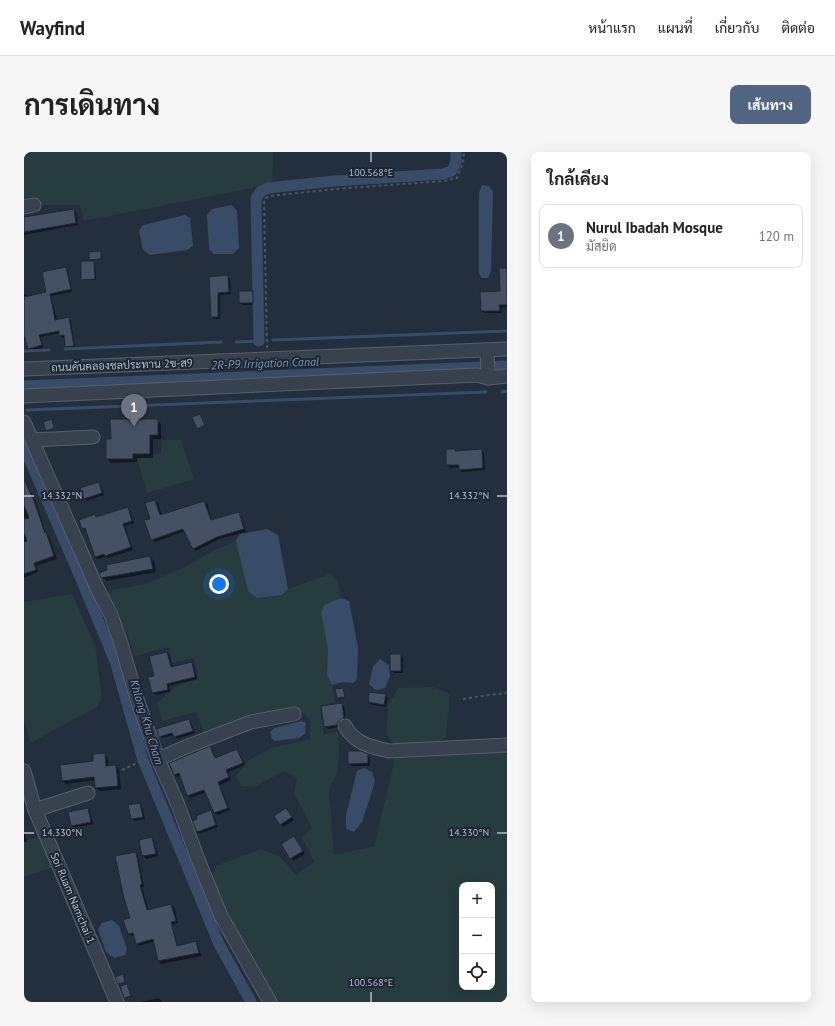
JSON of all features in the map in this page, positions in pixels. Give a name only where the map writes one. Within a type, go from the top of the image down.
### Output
[{"type":"street","name":"ถนนคันคลองชลประทาน 2ข-ส9","points":[[24,369],[267,359],[487,353],[507,349]]},
{"type":"street","points":[[487,353],[487,375]]},
{"type":"street","points":[[24,396],[477,375],[507,376]]},
{"type":"street","points":[[24,422],[96,586],[111,614],[122,647],[153,758],[178,805],[221,916],[270,1002]]},
{"type":"street","points":[[33,440],[93,437]]},
{"type":"street","points":[[153,758],[251,722],[294,714]]},
{"type":"street","points":[[345,726],[348,732],[356,740],[374,748],[389,751],[507,745]]},
{"type":"street","name":"Soi Ruam Namchai 1","points":[[24,771],[35,810],[117,1002]]},
{"type":"street","points":[[35,810],[88,793]]},
{"type":"path","points":[[267,359],[264,201],[266,198],[270,196],[335,189],[444,181],[457,178],[463,164],[464,152]]},
{"type":"path","points":[[463,699],[507,693]]},
{"type":"path","points":[[122,770],[134,764],[153,758]]},
{"type":"green space","points":[[24,152],[273,152],[272,184],[84,221],[80,205],[24,205]]},
{"type":"green space","points":[[161,440],[181,440],[194,479],[147,493],[137,458],[161,453]]},
{"type":"green space","points":[[236,541],[248,591],[282,595],[288,589],[330,574],[337,580],[341,598],[324,605],[321,613],[328,649],[327,675],[332,685],[335,702],[320,706],[324,734],[338,732],[339,759],[336,775],[329,789],[334,855],[374,846],[395,756],[507,751],[507,995],[502,1002],[278,1002],[227,912],[212,875],[216,866],[261,849],[280,857],[296,875],[314,862],[302,837],[312,828],[294,793],[297,778],[284,771],[256,786],[241,786],[236,776],[249,760],[271,748],[310,739],[310,720],[298,708],[252,717],[205,735],[196,712],[162,721],[157,703],[176,686],[199,679],[194,658],[172,663],[169,647],[135,656],[129,638],[110,595],[113,590],[145,584],[181,569],[215,550]]},
{"type":"green space","points":[[72,594],[95,645],[102,698],[97,707],[32,742],[30,741],[24,720],[24,602]]},
{"type":"green space","points":[[433,687],[450,694],[446,737],[436,743],[394,743],[386,734],[388,706],[398,688]]},
{"type":"green space","points":[[43,836],[53,867],[24,877],[24,841]]},
{"type":"water","points":[[482,185],[489,186],[493,192],[491,271],[488,278],[481,278],[479,272],[479,193]]},
{"type":"water","points":[[232,205],[237,211],[239,248],[233,254],[214,254],[209,249],[207,215],[212,209]]},
{"type":"water","points":[[185,215],[190,218],[193,246],[187,250],[150,255],[143,250],[139,231],[143,225]]},
{"type":"water","points":[[267,529],[278,535],[288,589],[282,595],[257,598],[248,591],[236,541],[240,534]]},
{"type":"water","points":[[341,598],[349,601],[358,648],[357,679],[353,683],[343,682],[332,685],[327,675],[328,649],[321,613],[324,605]]},
{"type":"water","points":[[380,659],[389,665],[390,676],[385,688],[376,690],[369,684],[373,667]]},
{"type":"water","points":[[302,721],[306,723],[305,734],[299,738],[275,741],[272,739],[270,732],[274,728]]},
{"type":"water","points":[[364,768],[372,772],[375,782],[362,822],[354,832],[346,829],[346,815],[357,771]]},
{"type":"water","points":[[112,920],[119,926],[127,949],[125,955],[114,958],[106,952],[98,929],[102,923]]},
{"type":"building","points":[[74,209],[76,223],[24,232],[24,217]]},
{"type":"building","points":[[101,251],[101,259],[89,260],[89,252]]},
{"type":"building","points":[[81,261],[94,261],[95,279],[81,280]]},
{"type":"building","points":[[66,267],[71,289],[50,294],[55,320],[69,317],[74,346],[65,347],[64,335],[59,336],[59,331],[39,335],[42,345],[28,349],[24,335],[24,297],[46,292],[42,272]]},
{"type":"building","points":[[499,268],[507,268],[507,305],[499,305],[500,311],[481,311],[480,292],[500,291]]},
{"type":"building","points":[[228,275],[229,292],[218,293],[218,317],[211,317],[209,277]]},
{"type":"building","points":[[239,291],[253,291],[253,303],[239,303]]},
{"type":"building","points":[[200,414],[205,425],[197,429],[192,417]]},
{"type":"building","points":[[52,419],[54,428],[46,431],[43,422]]},
{"type":"building","points":[[110,419],[158,419],[158,435],[150,435],[150,454],[133,454],[133,459],[106,459],[106,439],[111,439]]},
{"type":"building","points":[[446,449],[455,449],[455,451],[482,449],[483,468],[459,470],[459,465],[446,465]]},
{"type":"building","points":[[24,479],[34,501],[54,556],[34,563],[36,570],[24,574],[24,542],[27,541],[24,533],[24,519],[29,518],[24,505]]},
{"type":"building","points":[[99,482],[102,493],[84,499],[80,488]]},
{"type":"building","points":[[155,500],[160,515],[204,501],[211,520],[239,512],[244,529],[217,537],[193,549],[183,529],[151,540],[144,520],[150,519],[145,503]]},
{"type":"building","points":[[128,507],[132,521],[123,524],[131,547],[105,556],[104,554],[95,557],[85,528],[82,529],[79,520],[95,514],[96,517]]},
{"type":"building","points":[[150,556],[153,569],[101,578],[99,573],[107,570],[106,565]]},
{"type":"building","points":[[167,652],[171,667],[192,662],[195,677],[167,684],[168,690],[152,693],[148,677],[154,676],[149,656]]},
{"type":"building","points":[[390,654],[401,654],[401,671],[390,671]]},
{"type":"building","points":[[343,688],[345,697],[337,698],[335,689]]},
{"type":"building","points":[[369,692],[386,694],[384,705],[368,702]]},
{"type":"building","points":[[342,703],[344,718],[338,722],[337,725],[324,727],[321,706]]},
{"type":"building","points":[[189,719],[193,731],[174,737],[172,733],[159,737],[156,729]]},
{"type":"building","points":[[210,746],[215,758],[237,749],[243,763],[226,770],[229,777],[218,782],[228,808],[214,813],[204,790],[187,796],[179,773],[174,775],[169,763]]},
{"type":"building","points":[[348,751],[361,751],[368,754],[368,763],[348,764]]},
{"type":"building","points":[[105,753],[106,766],[116,765],[118,786],[95,788],[94,777],[62,781],[60,765],[93,761],[93,754]]},
{"type":"building","points":[[140,803],[143,817],[131,819],[128,805]]},
{"type":"building","points":[[88,808],[91,822],[71,826],[68,812]]},
{"type":"building","points":[[286,808],[292,817],[280,825],[274,816]]},
{"type":"building","points":[[211,810],[216,825],[197,832],[192,821],[197,819],[196,816]]},
{"type":"building","points":[[294,836],[303,851],[290,859],[281,844]]},
{"type":"building","points":[[152,837],[156,854],[142,856],[139,840]]},
{"type":"building","points":[[136,852],[142,884],[140,885],[147,910],[171,904],[176,921],[171,922],[177,946],[196,941],[199,953],[158,961],[153,939],[136,944],[133,933],[128,934],[123,920],[130,918],[115,856]]},
{"type":"building","points":[[123,974],[125,982],[118,984],[115,977]]},
{"type":"building","points":[[127,984],[131,996],[124,998],[120,986]]},
{"type":"waterway","points":[[259,341],[256,199],[260,192],[268,188],[334,181],[443,174],[452,171],[456,162],[456,152]]},
{"type":"waterway","points":[[273,340],[507,331]]},
{"type":"waterway","points":[[236,342],[260,341]]},
{"type":"waterway","points":[[65,349],[221,342]]},
{"type":"waterway","points":[[24,351],[49,350]]},
{"type":"waterway","name":"2R-P9 Irrigation Canal","points":[[24,386],[507,366]]},
{"type":"waterway","points":[[502,392],[507,391]]},
{"type":"waterway","points":[[27,410],[486,392]]},
{"type":"waterway","name":"Khlong Khu Cham","points":[[24,447],[116,664],[143,760],[219,944],[251,1002]]},
{"type":"place","name":"Nurul Ibadah Mosque","points":[[134,427]]}]
